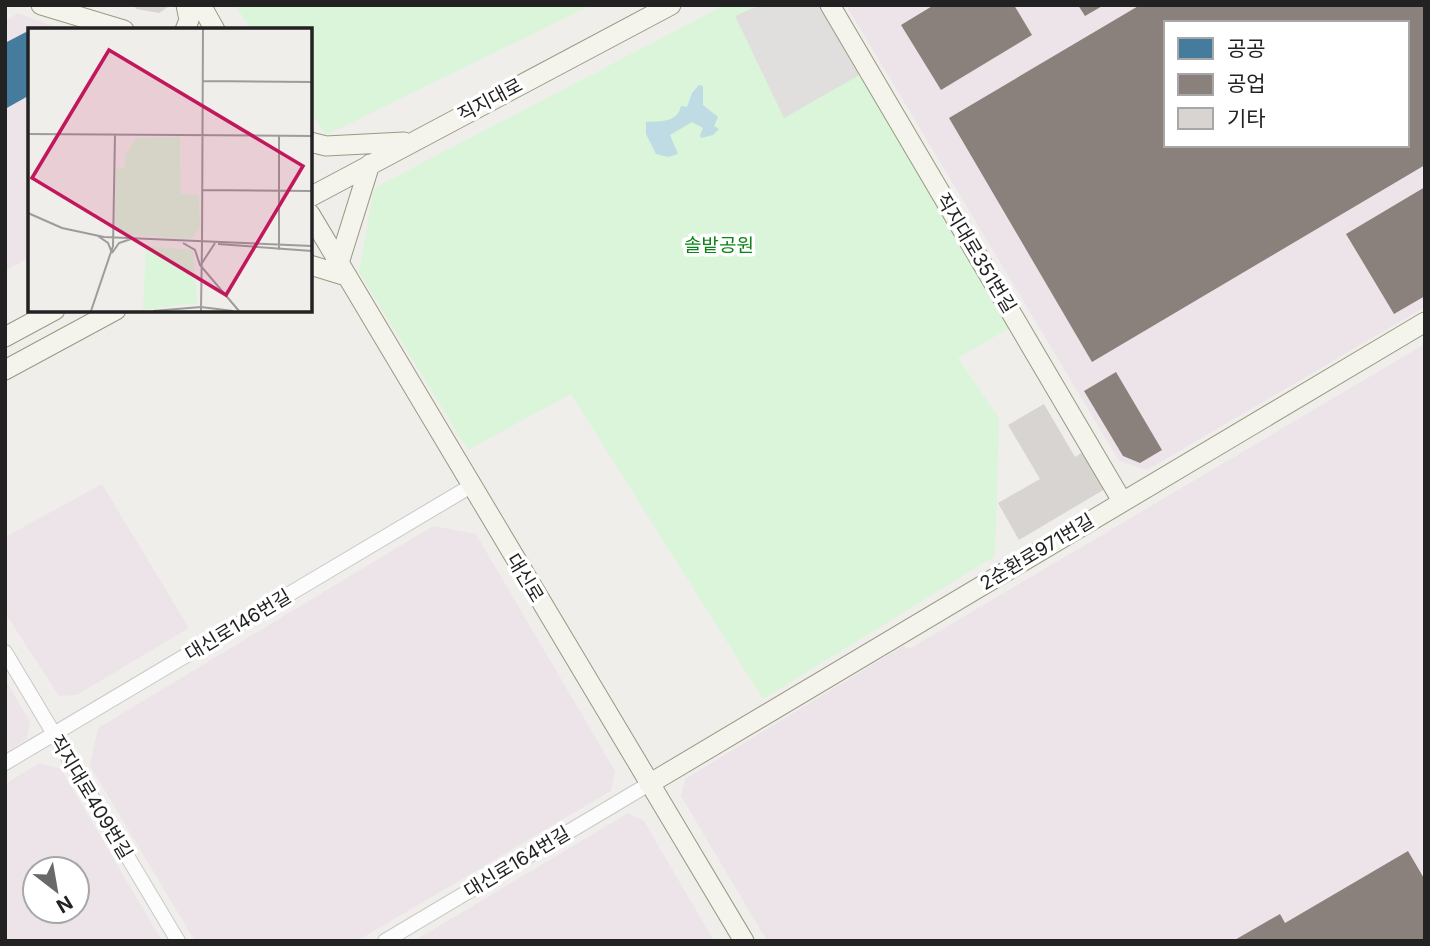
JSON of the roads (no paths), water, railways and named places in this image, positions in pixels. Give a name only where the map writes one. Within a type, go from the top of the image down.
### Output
[{"type":"street","points":[[41,5],[117,28]]},
{"type":"street","points":[[186,5],[190,20],[186,28]]},
{"type":"street","points":[[201,5],[214,28]]},
{"type":"street","name":"직지대로","points":[[312,196],[671,5]]},
{"type":"street","name":"직지대로351번길","points":[[830,5],[1122,501]]},
{"type":"street","points":[[312,142],[326,146],[416,140]]},
{"type":"street","points":[[312,265],[343,270],[370,164]]},
{"type":"street","name":"대신로","points":[[312,217],[744,941]]},
{"type":"street","points":[[5,337],[51,312]]},
{"type":"street","points":[[5,370],[112,312]]},
{"type":"street","name":"2순환로971번길","points":[[649,784],[1425,322]]},
{"type":"street","name":"대신로146번길","points":[[5,763],[471,486]]},
{"type":"street","name":"직지대로409번길","points":[[5,652],[178,941]]},
{"type":"street","name":"대신로164번길","points":[[385,941],[649,784]]},
{"type":"water","points":[[699,85],[703,86],[703,105],[718,117],[714,126],[719,129],[713,135],[701,138],[703,128],[692,122],[670,135],[678,154],[668,157],[656,154],[646,134],[646,122],[663,121],[676,116],[681,106],[687,107],[692,93]]},
{"type":"park label","name":"솔밭공원","points":[[719,245]]}]
